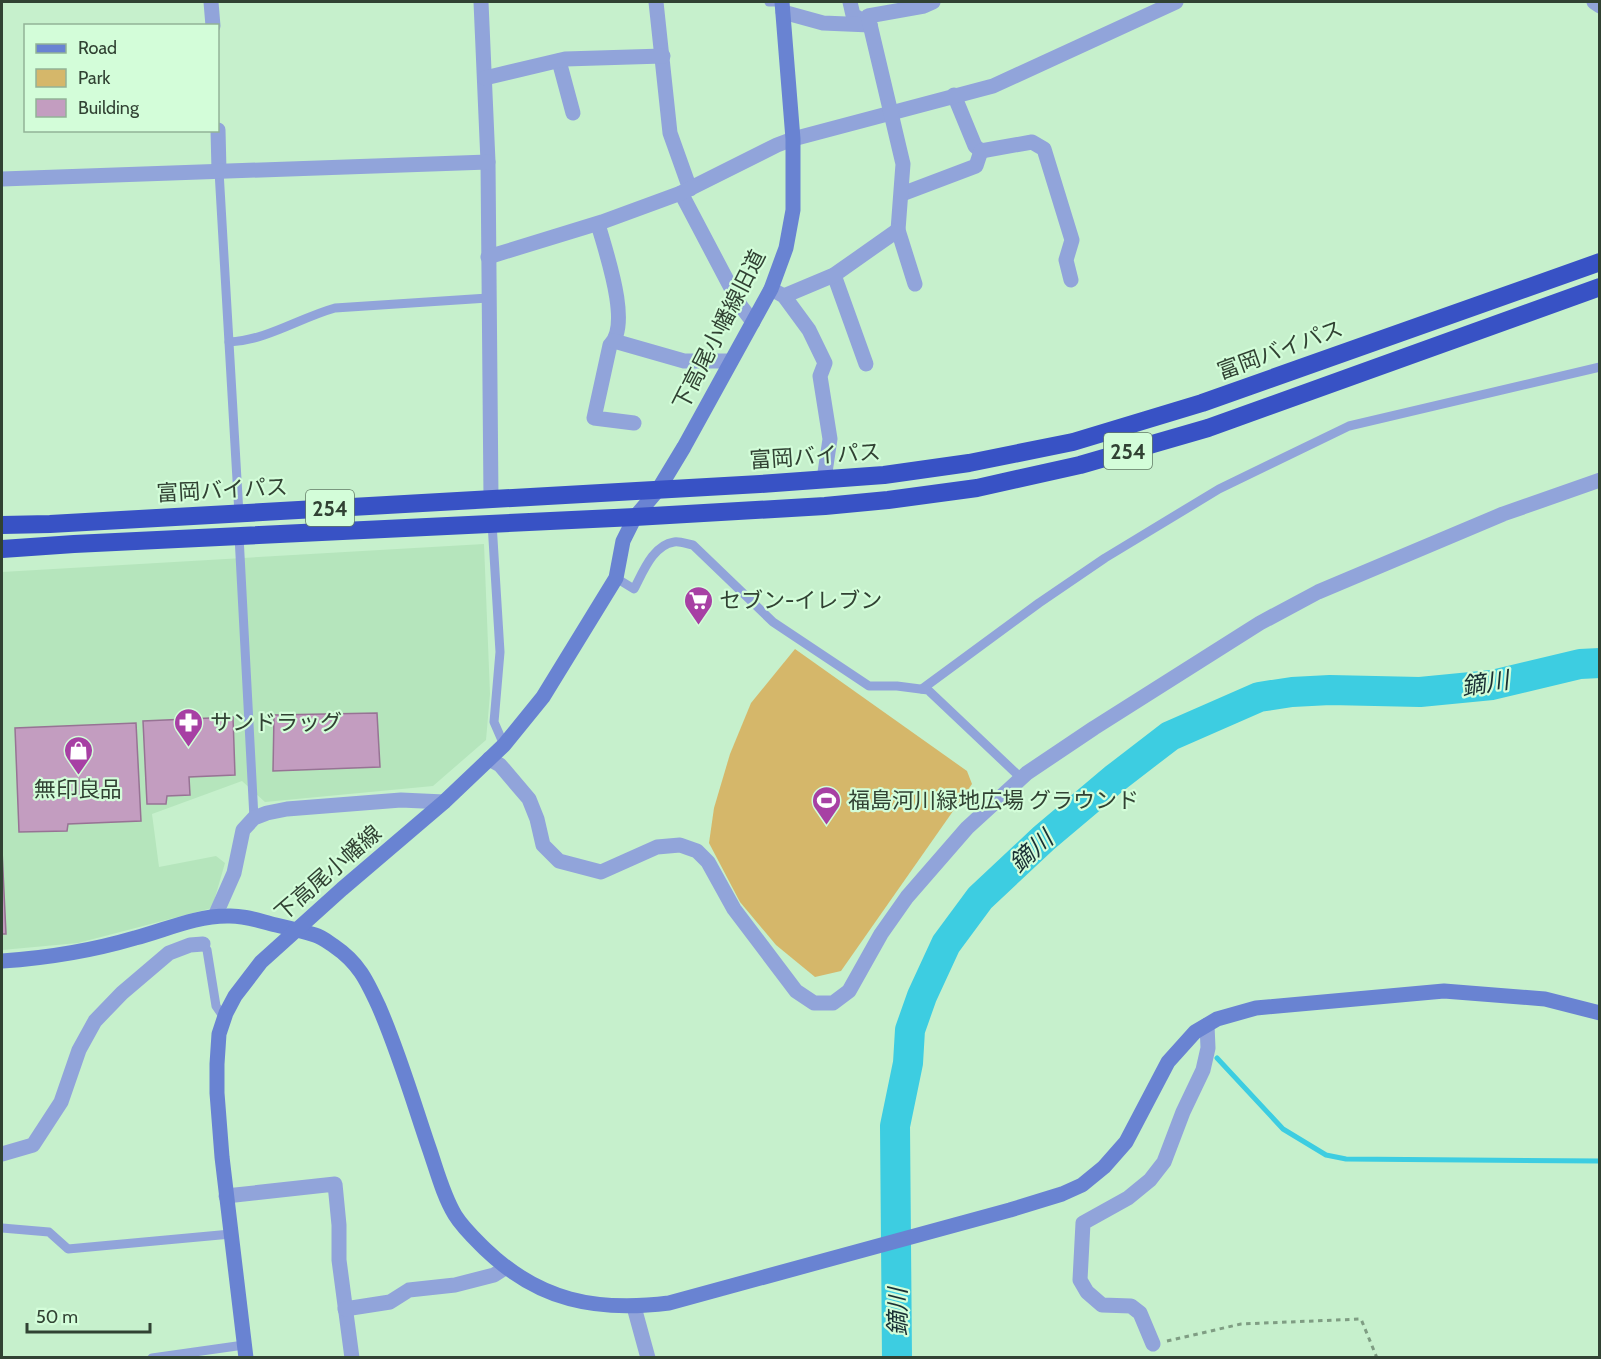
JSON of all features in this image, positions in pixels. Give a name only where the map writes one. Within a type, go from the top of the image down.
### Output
[{"type":"highway","name":"富岡バイパス","points":[[2,525],[658,490],[926,470],[1021,454],[1073,442],[1202,403],[1599,262]]},
{"type":"highway","name":"富岡バイパス","points":[[2,549],[825,506],[888,501],[978,488],[1080,465],[1208,428],[1599,287]]},
{"type":"street","points":[[211,2],[213,24]]},
{"type":"street","points":[[481,2],[488,162],[491,498]]},
{"type":"street","points":[[656,2],[670,133],[685,191],[740,305],[753,322]]},
{"type":"street","points":[[850,2],[853,15],[870,25]]},
{"type":"street","points":[[915,284],[898,230],[903,164],[868,16],[924,6],[933,2]]},
{"type":"street","points":[[488,257],[598,224],[685,191],[793,139],[993,86],[1176,2]]},
{"type":"street","points":[[1594,2],[1599,6]]},
{"type":"street","points":[[782,5],[823,23],[870,25]]},
{"type":"street","name":"下高尾小幡線旧道","points":[[658,490],[753,322],[777,292],[780,266],[791,226],[794,193],[793,139],[782,5]]},
{"type":"street","points":[[485,78],[565,59],[663,56]]},
{"type":"street","points":[[559,61],[573,113]]},
{"type":"street","points":[[954,95],[975,146],[981,151],[1032,142],[1044,149],[1072,240],[1066,260],[1071,280]]},
{"type":"street","points":[[218,132],[219,171]]},
{"type":"street","points":[[902,194],[976,166],[981,151]]},
{"type":"street","points":[[2,179],[488,162]]},
{"type":"street","points":[[598,224],[618,311],[617,336],[610,345],[594,417],[634,423]]},
{"type":"street","points":[[824,479],[830,439],[820,376],[825,363],[809,330],[777,292],[834,275],[898,230]]},
{"type":"street","points":[[834,275],[866,364]]},
{"type":"street","points":[[614,341],[684,361],[731,361]]},
{"type":"street","points":[[489,759],[500,765],[529,799],[537,819],[543,845],[559,861],[601,872],[657,847],[680,845],[697,851],[708,862],[734,909],[796,991],[814,1003],[833,1003],[849,991],[881,934],[907,897],[967,828],[1021,778],[1094,728],[1250,629],[1318,592],[1503,513],[1599,480]]},
{"type":"street","name":"下高尾小幡線","points":[[245,1351],[226,1196],[216,1064],[219,1034],[235,996],[246,978],[261,962],[444,802],[504,745],[543,697],[616,578],[623,541],[635,517],[658,490]]},
{"type":"street","points":[[215,916],[234,873],[243,830],[254,818],[287,809],[401,800],[444,802]]},
{"type":"street","points":[[2,961],[45,958],[135,939],[188,921],[215,916],[252,918],[318,935],[345,954],[360,969],[403,1066],[441,1185],[456,1216],[477,1241],[505,1268],[548,1293],[580,1302],[634,1307],[669,1303],[1062,1194],[1082,1185],[1104,1167],[1126,1142],[1168,1062],[1195,1032],[1217,1019],[1256,1008],[1444,991],[1545,999],[1599,1013]]},
{"type":"street","points":[[155,932],[162,959]]},
{"type":"street","points":[[2,1154],[33,1144],[61,1102],[79,1050],[95,1021],[122,993],[169,952],[190,945],[203,944]]},
{"type":"street","points":[[1153,1344],[1140,1314],[1131,1306],[1102,1305],[1087,1292],[1080,1280],[1083,1223],[1128,1198],[1150,1179],[1164,1162],[1183,1112],[1203,1070],[1208,1048],[1207,1025]]},
{"type":"street","points":[[226,1196],[335,1184],[339,1225],[339,1260],[352,1358]]},
{"type":"street","points":[[345,1309],[390,1302],[408,1290],[455,1285],[494,1275],[505,1268]]},
{"type":"street","points":[[634,1307],[648,1358]]},
{"type":"lane","points":[[768,2],[782,5]]},
{"type":"lane","points":[[219,171],[239,514]]},
{"type":"lane","points":[[230,342],[241,342],[274,333],[335,308],[488,298]]},
{"type":"lane","points":[[922,689],[1039,603],[1105,558],[1219,489],[1349,426],[1599,367]]},
{"type":"lane","points":[[492,523],[500,652],[494,722],[504,745]]},
{"type":"lane","points":[[239,536],[254,818]]},
{"type":"lane","points":[[616,578],[634,589],[654,554],[666,544],[676,541],[693,545],[785,632],[869,686],[897,686],[928,690],[1021,778]]},
{"type":"lane","points":[[203,944],[207,950],[216,1006],[225,1019]]},
{"type":"lane","points":[[2,1228],[49,1232],[68,1249],[231,1234]]},
{"type":"lane","points":[[152,1358],[245,1351]]},
{"type":"path","points":[[1153,1344],[1241,1324],[1361,1319],[1377,1358]]},
{"type":"shaded area","points":[[484,544],[490,694],[486,740],[433,786],[265,802],[242,781],[152,814],[159,867],[216,856],[225,863],[212,908],[78,943],[2,950],[2,572]]},
{"type":"green space","name":"福島河川緑地広場 グラウンド","points":[[795,649],[967,771],[972,784],[841,971],[815,977],[776,945],[740,902],[709,843],[714,808],[730,754],[751,703]]},
{"type":"building","points":[[377,713],[380,767],[273,771],[274,715]]},
{"type":"building","name":"サンドラッグ","points":[[233,717],[235,775],[189,777],[190,795],[167,796],[166,804],[147,804],[143,721]]},
{"type":"building","name":"無印良品","points":[[136,723],[141,821],[68,824],[67,831],[19,832],[15,728]]},
{"type":"building","points":[[2,850],[6,934],[2,934]]},
{"type":"waterway","name":"鏑川","points":[[897,1358],[895,1126],[908,1063],[910,1030],[922,996],[946,944],[980,898],[1044,838],[1114,779],[1170,736],[1259,697],[1330,690],[1420,692],[1492,685],[1580,664],[1600,663]]},
{"type":"waterway","points":[[1217,1058],[1283,1129],[1326,1155],[1346,1159],[1600,1161]]},
{"type":"place","name":"セブン-イレブン","points":[[698,626]]},
{"type":"place","name":"サンドラッグ","points":[[189,748]]},
{"type":"place","name":"無印良品","points":[[78,776]]},
{"type":"place","name":"福島河川緑地広場 グラウンド","points":[[827,826]]}]
